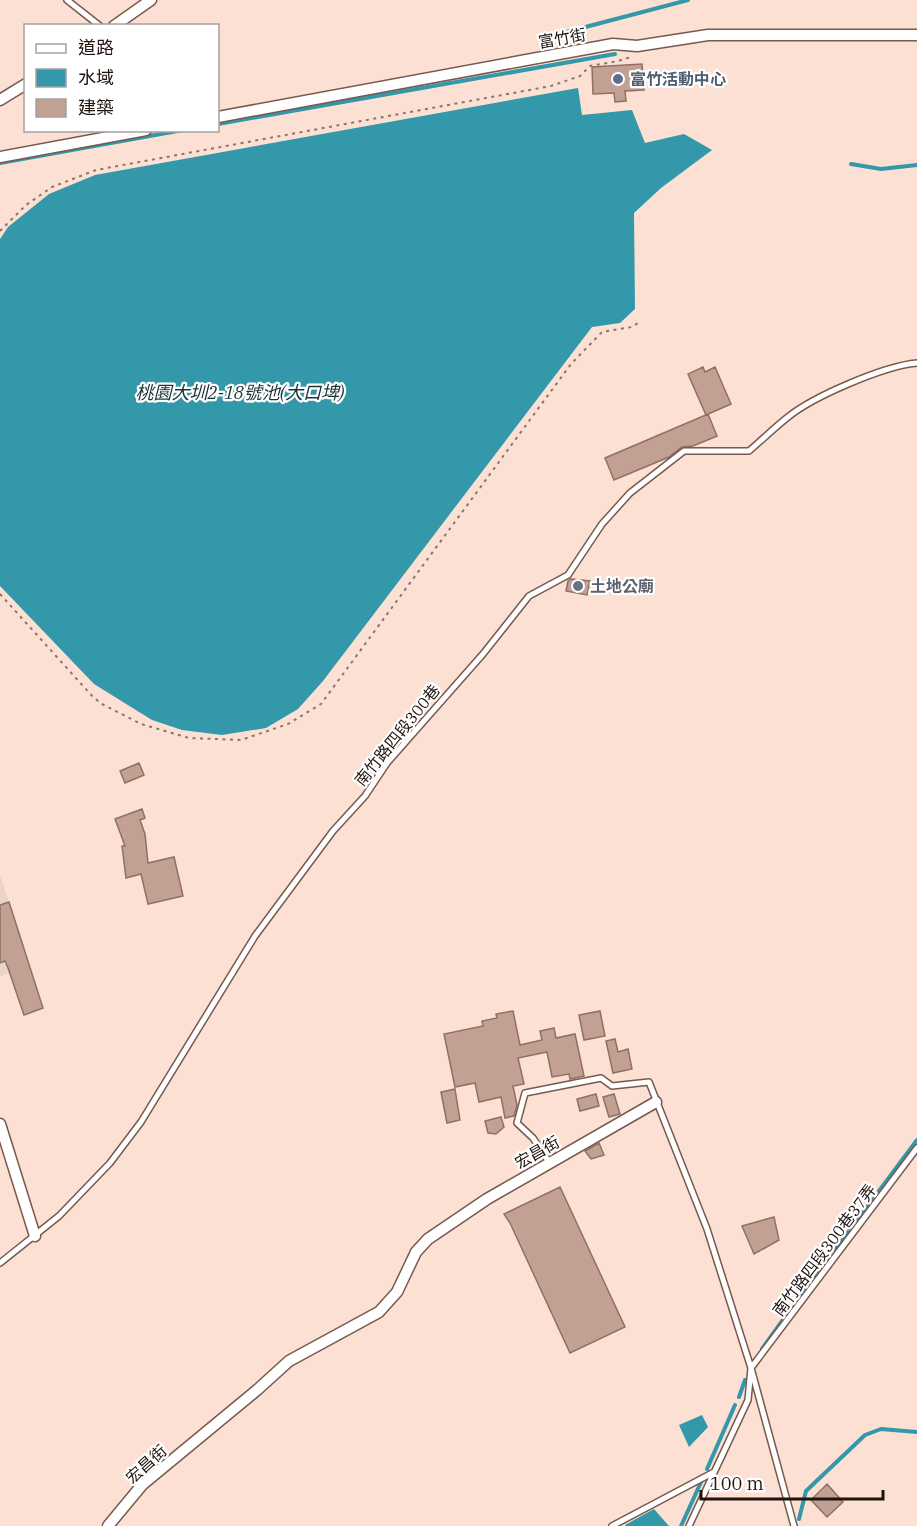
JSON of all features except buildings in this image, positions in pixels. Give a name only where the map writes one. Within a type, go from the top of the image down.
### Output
[{"type":"street","points":[[117,24],[152,0]]},
{"type":"street","name":"富竹街","points":[[219,117],[613,44],[637,46],[708,35],[917,35]]},
{"type":"street","points":[[0,100],[24,85]]},
{"type":"street","points":[[0,157],[135,132]]},
{"type":"street","name":"宏昌街","points":[[108,1526],[142,1485],[289,1361],[380,1312],[397,1292],[416,1252],[428,1239],[487,1199],[656,1102]]},
{"type":"street","points":[[0,1124],[35,1236]]},
{"type":"lane","points":[[67,0],[97,24]]},
{"type":"lane","name":"南竹路四段300巷","points":[[0,1263],[59,1216],[110,1163],[141,1122],[255,936],[333,831],[365,796],[387,763],[483,654],[529,596],[568,575],[602,524],[630,494],[684,451],[749,451],[789,416],[815,399],[879,372],[917,363]]},
{"type":"lane","points":[[549,1162],[533,1138],[517,1123],[525,1093],[601,1078],[612,1086],[649,1082],[707,1229],[751,1368],[794,1526]]},
{"type":"lane","name":"南竹路四段300巷37弄","points":[[751,1368],[917,1148]]},
{"type":"lane","points":[[689,1526],[748,1400],[751,1368]]},
{"type":"lane","points":[[612,1526],[714,1472]]},
{"type":"path","points":[[0,231],[26,205],[51,187],[96,170],[551,86],[580,76],[590,66],[631,57],[637,46]]},
{"type":"path","points":[[0,594],[93,697],[141,724],[189,738],[241,740],[288,724],[321,704],[572,364],[602,332],[632,327],[641,321]]},
{"type":"shaded area","points":[[0,875],[30,966],[0,976]]},
{"type":"water","name":"桃園大圳2-18號池(大口埤)","points":[[578,88],[582,115],[632,110],[645,143],[684,134],[712,150],[661,188],[634,213],[635,309],[620,323],[592,327],[323,681],[298,709],[266,728],[222,735],[182,730],[152,720],[94,684],[0,586],[0,239],[8,227],[49,194],[95,175]]},
{"type":"water","points":[[702,1415],[708,1427],[689,1447],[679,1425]]},
{"type":"water","points":[[654,1509],[669,1526],[625,1525]]},
{"type":"waterway","points":[[546,41],[555,35],[688,0]]},
{"type":"waterway","points":[[219,124],[615,54]]},
{"type":"waterway","points":[[0,163],[172,132]]},
{"type":"waterway","points":[[851,164],[881,169],[917,165]]},
{"type":"waterway","points":[[879,1191],[917,1140]]},
{"type":"waterway","points":[[835,1250],[874,1198]]},
{"type":"waterway","points":[[799,1297],[826,1261]]},
{"type":"waterway","points":[[762,1349],[790,1310]]},
{"type":"waterway","points":[[739,1397],[745,1380]]},
{"type":"waterway","points":[[707,1469],[735,1405]]},
{"type":"waterway","points":[[799,1519],[806,1491],[865,1435],[881,1429],[917,1432]]},
{"type":"waterway","points":[[681,1526],[702,1480]]},
{"type":"place","name":"富竹活動中心","points":[[618,79]]},
{"type":"place","name":"土地公廟","points":[[578,586]]}]
